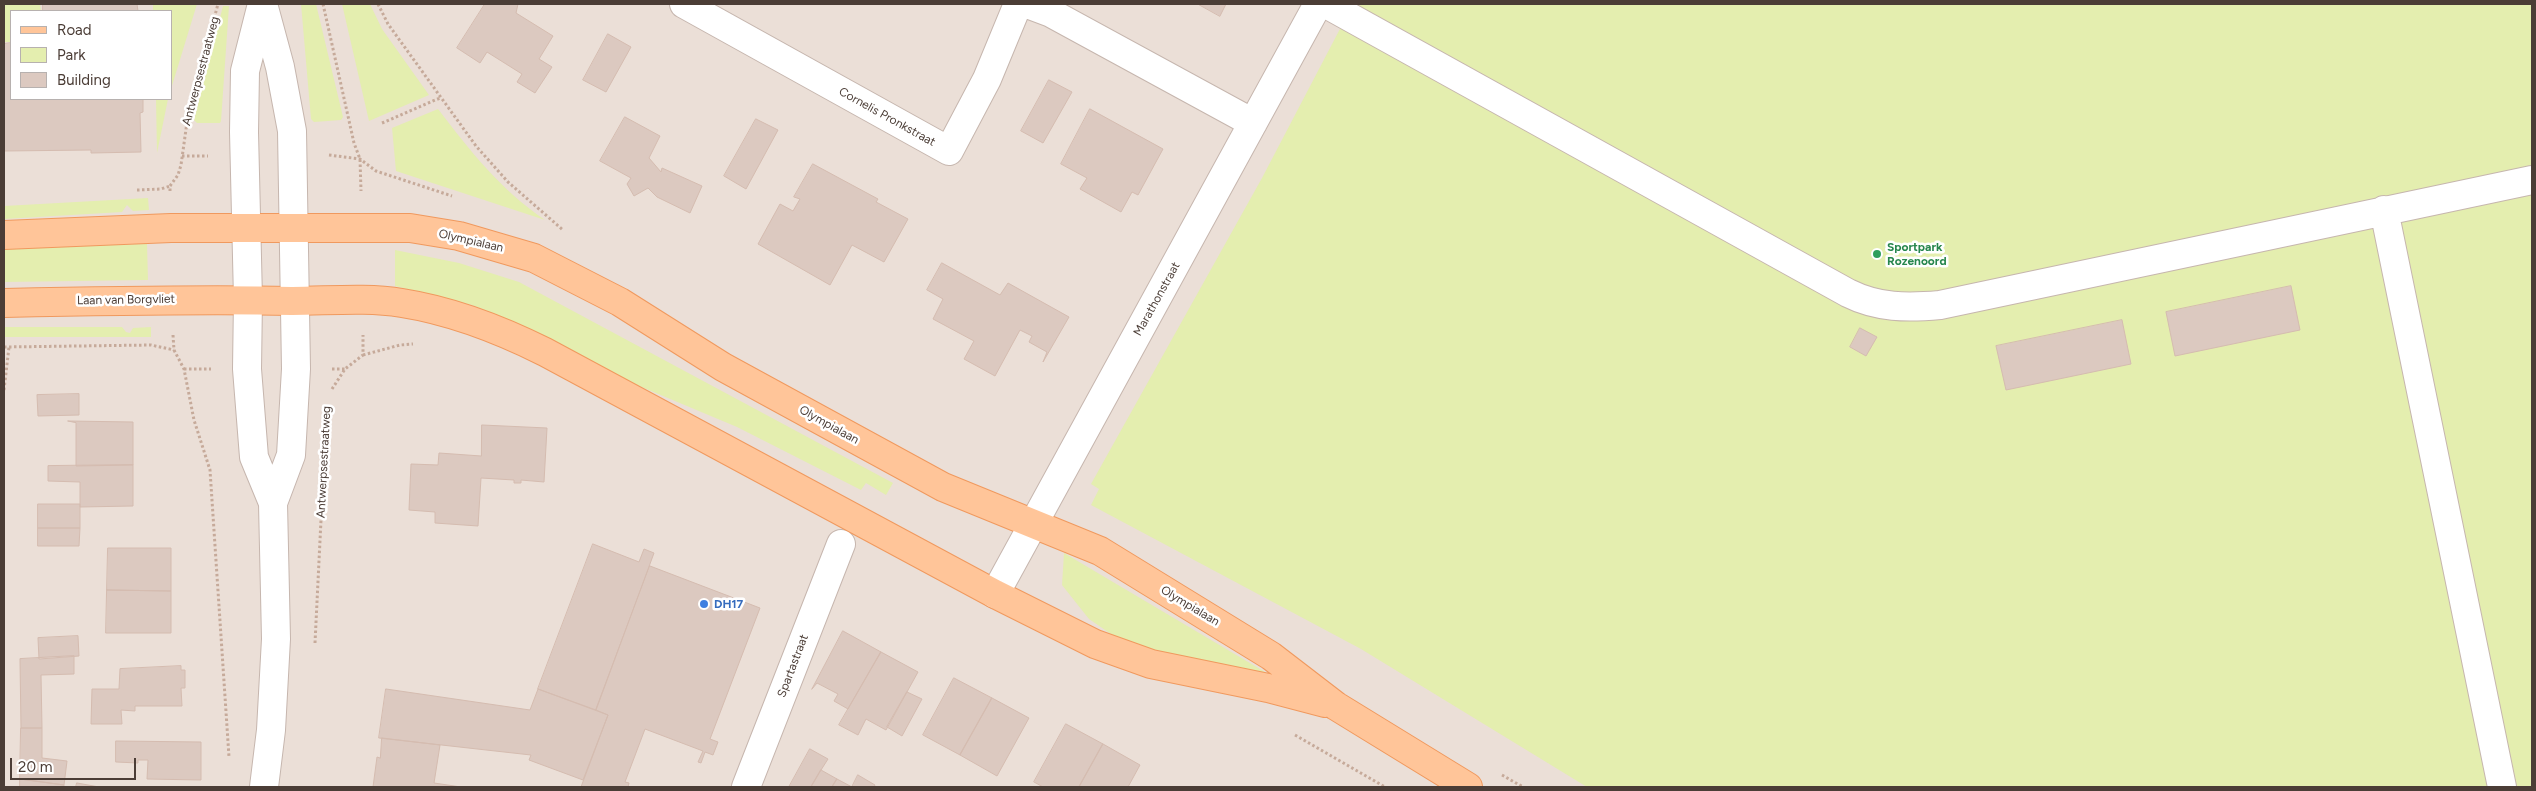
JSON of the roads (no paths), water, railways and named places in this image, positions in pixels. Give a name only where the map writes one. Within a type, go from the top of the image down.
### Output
[{"type":"main road","points":[[4,235],[171,228],[247,228]]},
{"type":"main road","name":"Olympialaan","points":[[247,228],[410,228],[459,236],[534,258],[620,302],[723,367],[934,482],[1108,556],[1271,656],[1336,706],[1468,787]]},
{"type":"main road","name":"Laan van Borgvliet","points":[[4,303],[172,299],[294,301]]},
{"type":"main road","name":"Olympialaan","points":[[294,301],[362,300],[402,303],[454,314],[495,328],[545,352],[994,594],[1095,644],[1151,664],[1268,688],[1336,706]]},
{"type":"street","points":[[263,4],[245,72],[244,132],[248,299],[247,369],[254,457],[273,503],[276,639],[271,730],[264,787]]},
{"type":"street","points":[[263,4],[280,68],[292,131],[295,228],[294,301],[296,369],[291,454],[273,503]]},
{"type":"street","name":"Cornelis Pronkstraat","points":[[684,4],[949,151],[988,79],[1018,4]]},
{"type":"street","points":[[1027,4],[1051,13],[1253,123]]},
{"type":"street","name":"Marathonstraat","points":[[994,594],[1318,4]]},
{"type":"street","points":[[1326,4],[1848,293],[1865,301],[1887,306],[1915,307],[1940,305],[2532,180]]},
{"type":"street","points":[[2384,210],[2502,787]]},
{"type":"street","name":"Spartastraat","points":[[746,787],[841,544]]},
{"type":"place","name":"Sportpark Rozenoord","points":[[1877,254]]},
{"type":"place","name":"DH17","points":[[704,604]]}]
